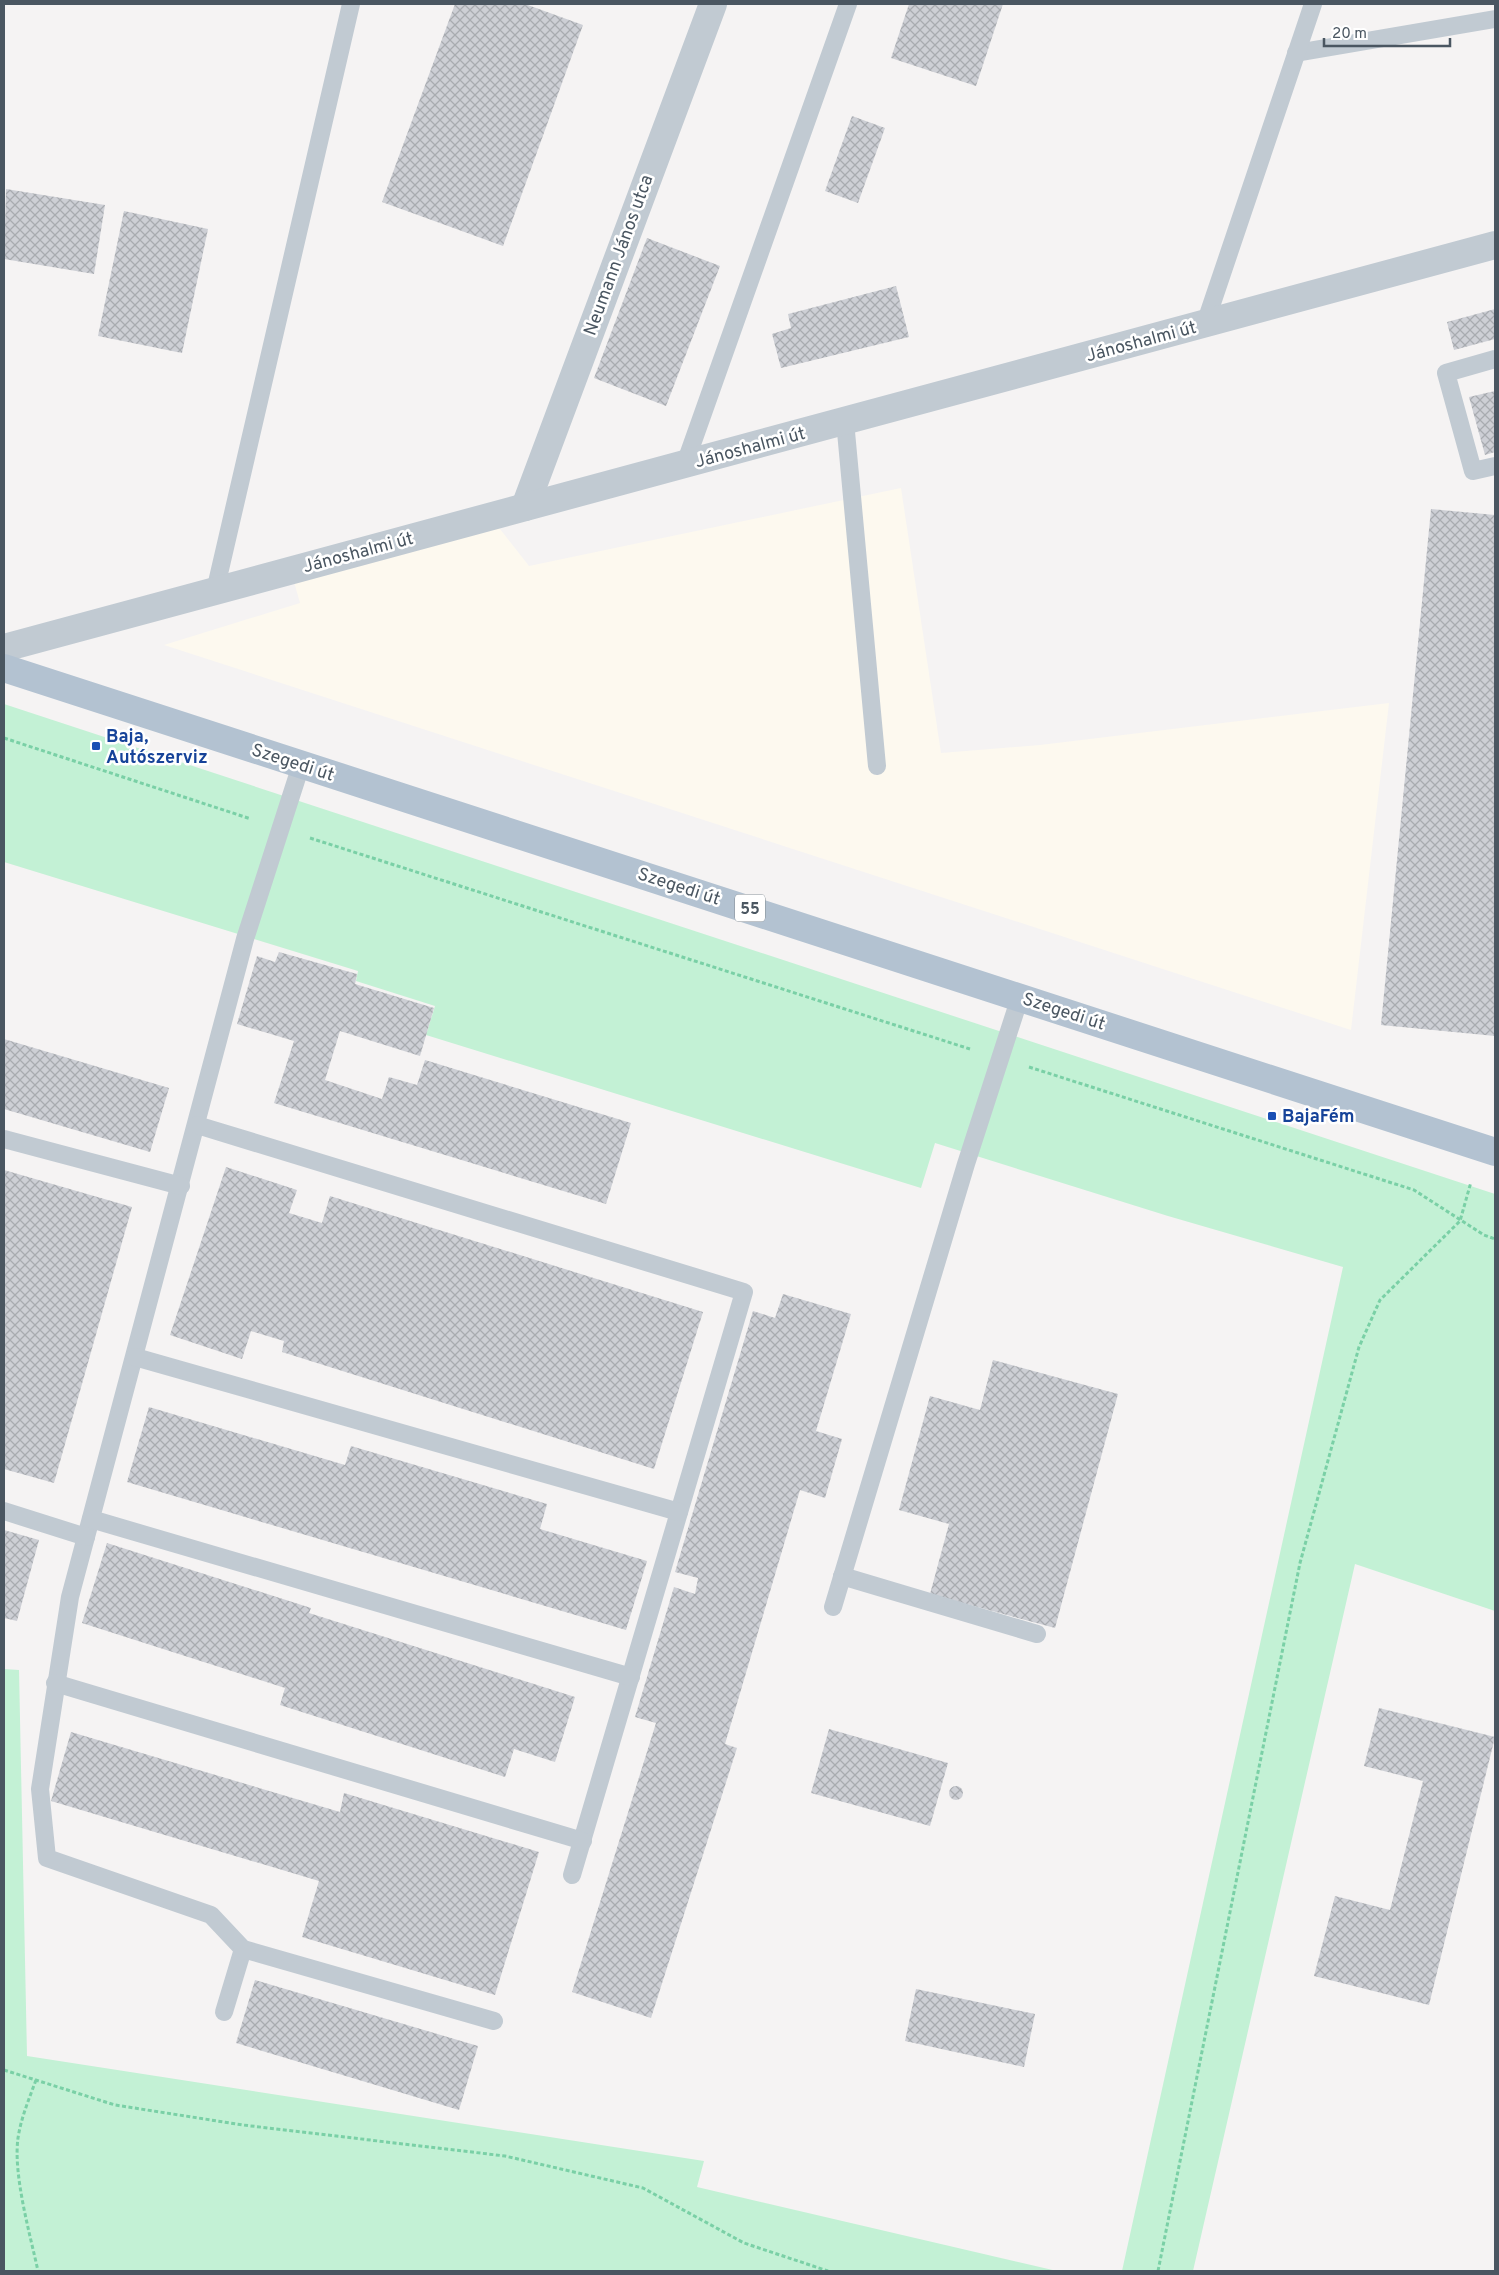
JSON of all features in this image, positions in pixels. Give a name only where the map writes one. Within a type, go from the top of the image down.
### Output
[{"type":"main road","name":"Szegedi út","points":[[4,668],[1488,1150]]},
{"type":"street","name":"Neumann János utca","points":[[525,507],[713,4]]},
{"type":"street","name":"Jánoshalmi út","points":[[4,648],[1495,245]]},
{"type":"lane","points":[[215,591],[351,4]]},
{"type":"lane","points":[[685,464],[848,4]]},
{"type":"lane","points":[[1205,324],[1313,4]]},
{"type":"lane","points":[[1296,54],[1495,19]]},
{"type":"lane","points":[[1495,359],[1446,373],[1473,471],[1495,466]]},
{"type":"lane","points":[[845,421],[877,766]]},
{"type":"lane","points":[[301,765],[245,939],[70,1598],[40,1789],[47,1858],[211,1915],[243,1949],[494,2021]]},
{"type":"lane","points":[[833,1607],[1020,997]]},
{"type":"lane","points":[[197,1125],[744,1292],[572,1875]]},
{"type":"lane","points":[[4,1139],[180,1186]]},
{"type":"lane","points":[[135,1357],[679,1512]]},
{"type":"lane","points":[[4,1511],[86,1537]]},
{"type":"lane","points":[[91,1519],[631,1677]]},
{"type":"lane","points":[[842,1576],[1037,1634]]},
{"type":"lane","points":[[56,1683],[583,1841]]},
{"type":"lane","points":[[224,2012],[243,1949]]},
{"type":"path","points":[[4,738],[1414,1190],[1484,1235],[1495,1239]]},
{"type":"path","points":[[1158,2271],[1300,1563],[1359,1347],[1380,1300],[1460,1220],[1488,1150]]},
{"type":"path","points":[[4,2070],[115,2105],[243,2125],[505,2156],[643,2188],[744,2243],[828,2271]]},
{"type":"path","points":[[36,2080],[23,2115],[18,2140],[18,2170],[38,2271]]},
{"type":"shaded area","points":[[901,488],[941,753],[1040,745],[1389,703],[1351,1030],[164,645],[300,603],[294,582],[496,524],[529,566]]},
{"type":"green space","points":[[4,704],[1495,1194],[1495,1611],[1355,1564],[1193,2271],[1122,2271],[1343,1267],[1168,1216],[935,1143],[921,1188],[426,1035],[435,1006],[356,981],[358,971],[4,862]]},
{"type":"green space","points":[[4,1669],[19,1670],[27,2056],[704,2161],[697,2187],[1057,2271],[4,2271]]},
{"type":"building","points":[[455,4],[525,4],[583,25],[503,246],[382,202]]},
{"type":"building","points":[[909,4],[1003,4],[976,86],[891,58]]},
{"type":"building","points":[[852,116],[885,128],[858,203],[825,191]]},
{"type":"building","points":[[6,189],[105,205],[94,274],[4,259]]},
{"type":"building","points":[[124,211],[208,229],[182,353],[98,336]]},
{"type":"building","points":[[647,238],[720,266],[666,406],[594,378]]},
{"type":"building","points":[[896,286],[909,337],[781,368],[772,334],[791,328],[788,314]]},
{"type":"building","points":[[1495,309],[1495,339],[1454,350],[1447,322]]},
{"type":"building","points":[[1495,391],[1495,452],[1485,455],[1469,397]]},
{"type":"building","points":[[1431,509],[1495,515],[1495,1036],[1381,1025]]},
{"type":"building","points":[[279,952],[357,974],[355,984],[434,1008],[420,1056],[340,1031],[325,1080],[382,1099],[389,1077],[417,1085],[425,1060],[631,1123],[606,1204],[274,1103],[294,1041],[237,1024],[257,956],[275,962]]},
{"type":"building","points":[[4,1039],[169,1088],[150,1152],[4,1109]]},
{"type":"building","points":[[226,1167],[297,1190],[289,1213],[322,1223],[330,1196],[703,1312],[654,1469],[282,1352],[284,1341],[251,1331],[242,1359],[170,1335]]},
{"type":"building","points":[[4,1170],[132,1207],[54,1483],[4,1469]]},
{"type":"building","points":[[783,1294],[851,1314],[816,1431],[842,1439],[825,1498],[800,1490],[725,1744],[737,1748],[651,2018],[572,1992],[656,1723],[635,1717],[674,1587],[695,1594],[698,1578],[675,1572],[753,1311],[775,1318]]},
{"type":"building","points":[[993,1360],[1118,1394],[1055,1628],[930,1594],[949,1524],[899,1510],[930,1396],[980,1410]]},
{"type":"building","points":[[149,1407],[345,1465],[351,1446],[547,1504],[540,1529],[647,1561],[626,1630],[127,1482]]},
{"type":"building","points":[[4,1530],[39,1540],[17,1621],[4,1618]]},
{"type":"building","points":[[107,1543],[311,1608],[309,1613],[575,1697],[555,1762],[514,1749],[505,1777],[280,1705],[285,1688],[82,1623]]},
{"type":"building","points":[[1379,1708],[1495,1737],[1429,2005],[1314,1976],[1335,1896],[1390,1910],[1423,1781],[1364,1766]]},
{"type":"building","points":[[829,1729],[948,1763],[930,1826],[811,1793]]},
{"type":"building","points":[[71,1732],[340,1812],[344,1793],[539,1852],[495,1995],[302,1937],[319,1881],[51,1801]]},
{"type":"building","points":[[956,1786],[961,1788],[963,1793],[961,1798],[956,1800],[951,1798],[949,1793],[951,1788]]},
{"type":"building","points":[[255,1980],[478,2046],[459,2110],[236,2043]]},
{"type":"building","points":[[916,1989],[1035,2014],[1024,2067],[905,2041]]},
{"type":"place","name":"Baja, Autószerviz","points":[[96,746]]},
{"type":"place","name":"BajaFém","points":[[1272,1116]]}]
